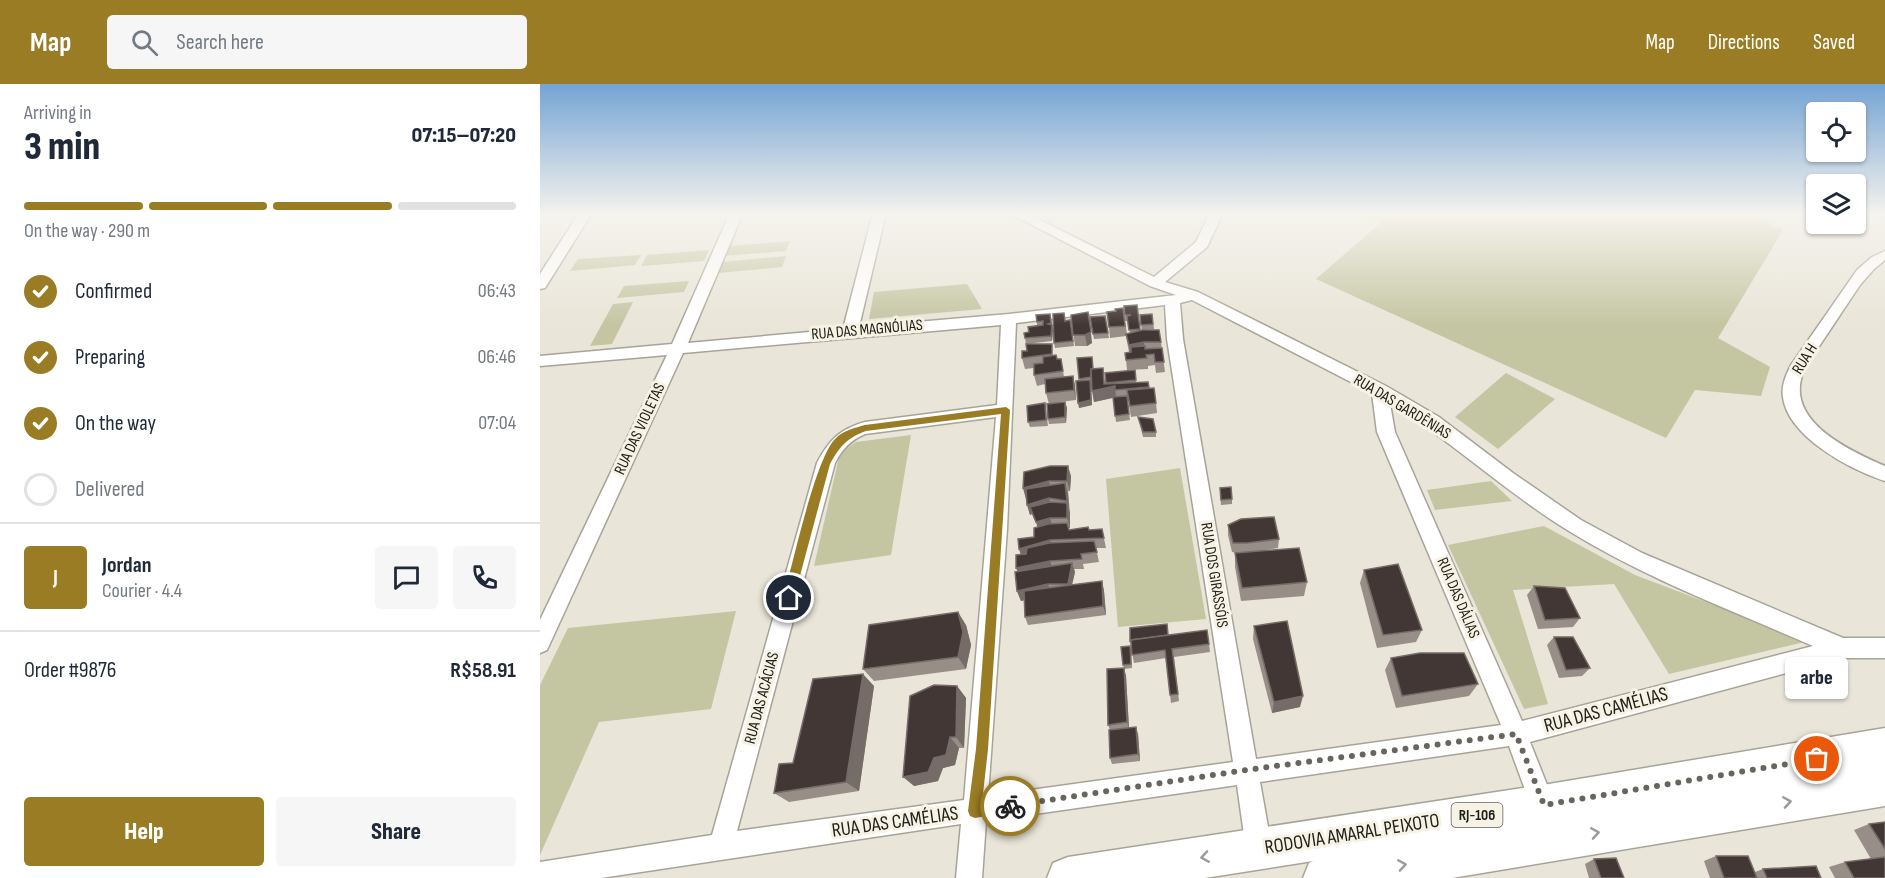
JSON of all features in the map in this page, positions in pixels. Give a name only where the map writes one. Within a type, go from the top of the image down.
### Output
[{"type":"highway","name":"RODOVIA AMARAL PEIXOTO","points":[[1068,878],[1544,805],[1885,747]]},
{"type":"highway","name":"RJ-106","points":[[1324,878],[1885,786]]},
{"type":"street","points":[[540,285],[562,250]]},
{"type":"street","name":"RUA DAS VIOLETAS","points":[[540,643],[721,250]]},
{"type":"street","points":[[850,332],[871,250]]},
{"type":"street","name":"RUA DAS GARDÊNIAS","points":[[1089,250],[1155,283],[1193,295],[1380,390],[1432,421],[1574,525],[1635,560],[1842,648]]},
{"type":"street","points":[[1155,283],[1195,250]]},
{"type":"street","name":"RUA H","points":[[1885,255],[1864,272],[1843,301],[1792,378],[1790,393],[1793,408],[1809,428],[1829,445],[1885,474]]},
{"type":"street","name":"RUA DAS MAGNÓLIAS","points":[[540,361],[1008,319],[1172,300],[1193,295]]},
{"type":"street","name":"RUA DOS GIRASSÓIS","points":[[1172,300],[1175,339],[1259,849]]},
{"type":"street","points":[[969,878],[982,749],[1006,410],[1008,319]]},
{"type":"street","name":"RUA DAS DÁLIAS","points":[[1380,390],[1386,432],[1516,734],[1544,805]]},
{"type":"street","name":"RUA DAS ACÁCIAS","points":[[721,846],[826,464],[832,450],[847,435],[865,428],[1006,410]]},
{"type":"street","name":"RUA DAS CAMÉLIAS","points":[[540,875],[721,846],[1246,770],[1516,734],[1842,648],[1885,648]]},
{"type":"green space","points":[[709,250],[704,261],[641,266],[647,255]]},
{"type":"green space","points":[[727,250],[786,250],[786,251],[724,256]]},
{"type":"green space","points":[[1349,250],[1771,250],[1718,338],[1770,367],[1761,396],[1695,390],[1666,438],[1316,279]]},
{"type":"green space","points":[[641,255],[635,265],[570,271],[578,259]]},
{"type":"green space","points":[[786,256],[782,267],[718,273],[723,262]]},
{"type":"green space","points":[[689,281],[684,292],[617,298],[624,286]]},
{"type":"green space","points":[[967,284],[982,309],[869,319],[874,292]]},
{"type":"green space","points":[[633,302],[612,344],[590,346],[613,304]]},
{"type":"green space","points":[[1506,373],[1555,399],[1498,449],[1455,417]]},
{"type":"green space","points":[[911,435],[891,555],[814,566],[840,453],[856,442]]},
{"type":"green space","points":[[1180,468],[1206,619],[1118,627],[1106,479]]},
{"type":"green space","points":[[1491,481],[1512,501],[1435,510],[1427,490]]},
{"type":"green space","points":[[1544,526],[1635,575],[1809,641],[1669,674],[1614,584],[1513,590],[1548,704],[1524,709],[1448,545]]},
{"type":"green space","points":[[736,611],[711,709],[599,722],[540,855],[540,685],[568,628]]},
{"type":"building","points":[[1137,305],[1140,329],[1129,330],[1127,316],[1131,315],[1125,315],[1124,306]]},
{"type":"building","points":[[1123,308],[1125,326],[1109,327],[1107,312]]},
{"type":"building","points":[[1088,312],[1091,332],[1085,335],[1073,335],[1071,315]]},
{"type":"building","points":[[1064,313],[1065,321],[1070,320],[1073,341],[1054,343],[1053,314]]},
{"type":"building","points":[[1050,314],[1051,323],[1048,324],[1052,325],[1051,336],[1025,338],[1024,333],[1029,332],[1028,327],[1043,325],[1043,321],[1037,322],[1036,315]]},
{"type":"building","points":[[1152,314],[1153,324],[1141,325],[1140,315]]},
{"type":"building","points":[[1105,316],[1108,333],[1093,334],[1090,317]]},
{"type":"building","points":[[1142,330],[1159,330],[1161,342],[1129,345],[1126,334]]},
{"type":"building","points":[[1026,344],[1052,344],[1052,354],[1022,358],[1022,351],[1027,351]]},
{"type":"building","points":[[1145,346],[1145,349],[1162,348],[1164,362],[1155,362],[1154,354],[1146,355],[1147,358],[1126,360],[1125,353],[1131,352],[1131,347]]},
{"type":"building","points":[[1056,355],[1057,359],[1061,359],[1063,371],[1034,375],[1034,364],[1043,363],[1043,357]]},
{"type":"building","points":[[1092,357],[1091,377],[1079,379],[1077,358]]},
{"type":"building","points":[[1103,368],[1104,384],[1148,382],[1149,387],[1115,390],[1115,386],[1092,391],[1091,369]]},
{"type":"building","points":[[1135,370],[1136,380],[1106,383],[1105,373]]},
{"type":"building","points":[[1073,376],[1074,390],[1046,393],[1045,379]]},
{"type":"building","points":[[1090,380],[1091,400],[1078,403],[1076,381]]},
{"type":"building","points":[[1154,388],[1156,403],[1130,406],[1127,390]]},
{"type":"building","points":[[1127,396],[1129,414],[1115,416],[1113,397]]},
{"type":"building","points":[[1065,402],[1065,417],[1048,419],[1047,404]]},
{"type":"building","points":[[1045,403],[1046,420],[1028,422],[1027,406]]},
{"type":"building","points":[[1138,417],[1153,419],[1156,432],[1143,432]]},
{"type":"building","points":[[1050,466],[1068,466],[1067,481],[1049,481],[1023,488],[1024,472]]},
{"type":"building","points":[[1065,483],[1067,501],[1049,498],[1027,505],[1026,489]]},
{"type":"building","points":[[1231,487],[1232,499],[1221,500],[1220,488]]},
{"type":"building","points":[[1050,502],[1067,503],[1067,518],[1050,518],[1036,522],[1030,507]]},
{"type":"building","points":[[1274,517],[1279,539],[1233,543],[1228,525],[1241,519]]},
{"type":"building","points":[[1067,523],[1069,530],[1088,527],[1089,530],[1102,529],[1104,538],[1050,540],[1019,549],[1018,539],[1034,537],[1034,528],[1048,524]]},
{"type":"building","points":[[1094,541],[1097,552],[1081,554],[1082,559],[1050,561],[1016,568],[1016,555],[1026,554],[1027,548],[1049,543]]},
{"type":"building","points":[[1299,548],[1307,582],[1242,588],[1235,553]]},
{"type":"building","points":[[1072,563],[1068,584],[1048,584],[1017,591],[1015,572]]},
{"type":"building","points":[[1398,564],[1422,630],[1383,635],[1364,570]]},
{"type":"building","points":[[1102,581],[1103,606],[1025,617],[1024,591]]},
{"type":"building","points":[[1534,586],[1565,588],[1580,618],[1545,620]]},
{"type":"building","points":[[958,612],[963,632],[958,657],[863,669],[869,625]]},
{"type":"building","points":[[1287,621],[1303,696],[1274,702],[1254,626]]},
{"type":"building","points":[[1167,624],[1168,635],[1130,642],[1130,628]]},
{"type":"building","points":[[1207,630],[1209,644],[1172,649],[1178,694],[1170,695],[1165,650],[1132,655],[1131,640]]},
{"type":"building","points":[[1554,637],[1573,637],[1590,668],[1566,670]]},
{"type":"building","points":[[1130,646],[1131,664],[1123,665],[1121,647]]},
{"type":"building","points":[[1420,653],[1464,653],[1478,684],[1402,696],[1391,658]]},
{"type":"building","points":[[1124,668],[1127,722],[1108,725],[1107,669]]},
{"type":"building","points":[[863,674],[846,782],[774,793],[779,764],[793,763],[813,679]]},
{"type":"building","points":[[934,685],[957,686],[956,737],[950,737],[946,755],[934,758],[928,772],[903,777],[910,696]]},
{"type":"building","points":[[1136,727],[1138,754],[1110,758],[1109,730]]},
{"type":"building","points":[[1885,822],[1885,849],[1869,824]]},
{"type":"building","points":[[1716,856],[1748,856],[1757,878],[1724,878]]},
{"type":"building","points":[[1885,857],[1885,878],[1854,878],[1845,862]]},
{"type":"building","points":[[1616,858],[1624,878],[1601,878],[1594,859]]},
{"type":"building","points":[[1816,866],[1821,878],[1767,878],[1763,869]]},
{"type":"way so far","points":[[1010,806],[1246,770],[1516,734],[1544,805],[1817,759]]},
{"type":"place","name":"arbe","points":[[1817,759]]},
{"type":"route","points":[[789,598],[826,464],[838,442],[856,430],[865,428],[1006,410],[982,749],[975,811],[1010,806]]}]
